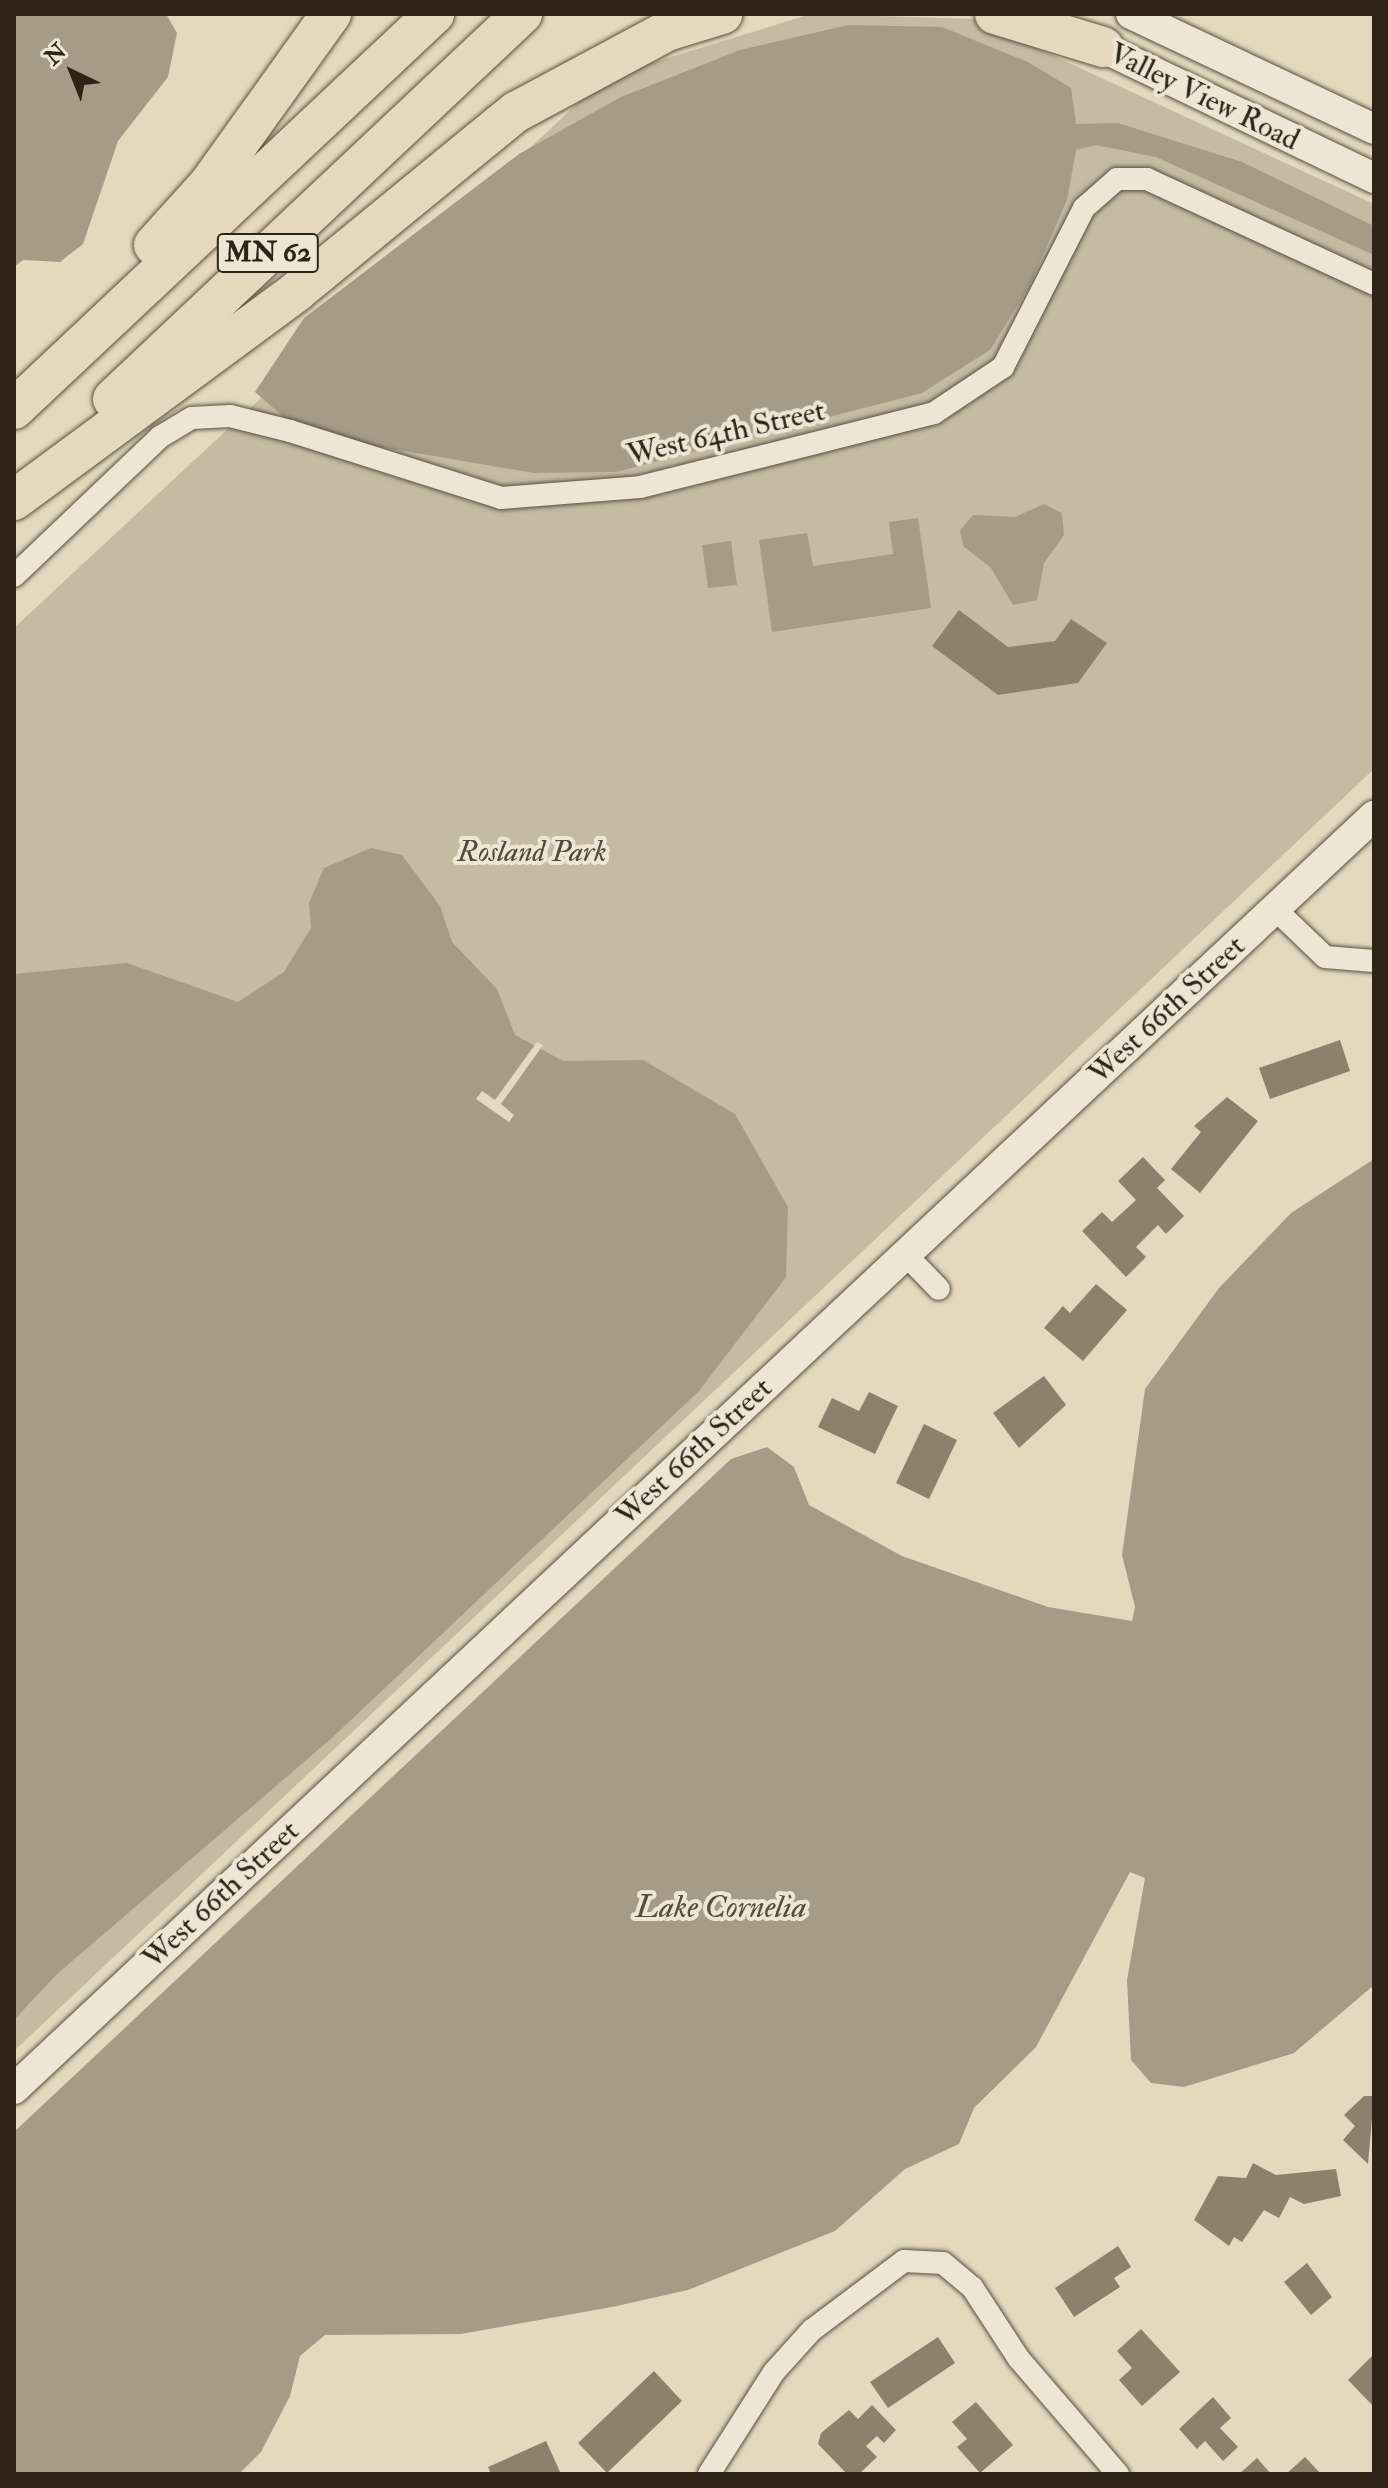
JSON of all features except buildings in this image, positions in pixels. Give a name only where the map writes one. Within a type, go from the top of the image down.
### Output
[{"type":"highway","points":[[14,397],[210,183],[331,14]]},
{"type":"highway","name":"MN 62","points":[[14,409],[434,14]]},
{"type":"highway","name":"MN 62","points":[[14,491],[522,14]]},
{"type":"highway","points":[[14,500],[297,291],[516,112],[667,31],[722,14]]},
{"type":"highway","points":[[995,14],[1103,47]]},
{"type":"street","name":"Valley View Road","points":[[1034,14],[1374,178]]},
{"type":"street","name":"Valley View Road","points":[[1131,14],[1374,129]]},
{"type":"street","name":"West 64th Street","points":[[14,576],[160,437],[192,418],[230,416],[290,431],[501,498],[640,487],[934,413],[1003,367],[1084,208],[1117,179],[1147,179],[1374,284]]},
{"type":"street","name":"West 66th Street","points":[[14,2089],[1374,816]]},
{"type":"street","points":[[1275,909],[1325,957],[1374,961]]},
{"type":"street","points":[[906,1255],[939,1289]]},
{"type":"street","points":[[709,2474],[774,2372],[812,2330],[904,2261],[943,2263],[972,2287],[1019,2359],[1118,2474]]},
{"type":"green space","name":"Rosland Park","points":[[811,14],[974,19],[1374,204],[1374,769],[14,2051],[14,628],[606,77]]},
{"type":"water","points":[[14,14],[166,14],[177,33],[168,77],[118,141],[83,244],[60,262],[23,260],[14,267]]},
{"type":"water","points":[[848,25],[942,27],[1028,62],[1071,88],[1076,124],[1118,123],[1242,162],[1374,226],[1374,255],[1156,157],[1096,145],[1076,150],[1067,200],[1029,287],[990,350],[922,393],[616,472],[534,473],[369,445],[285,418],[255,392],[304,318],[519,154],[621,97],[740,50]]},
{"type":"water","points":[[1044,504],[1062,513],[1064,535],[1044,563],[1037,600],[1013,605],[991,568],[963,546],[960,530],[973,515],[1015,517]]},
{"type":"water","points":[[918,518],[931,608],[772,632],[759,540],[807,533],[813,566],[893,554],[889,522]]},
{"type":"water","points":[[731,541],[737,585],[708,588],[702,545]]},
{"type":"water","points":[[371,848],[402,855],[440,906],[452,942],[497,989],[515,1035],[563,1061],[643,1060],[735,1114],[788,1207],[786,1277],[699,1391],[333,1737],[56,1975],[14,2020],[14,974],[127,963],[238,1002],[284,972],[311,928],[309,903],[324,868]]},
{"type":"water","name":"Lake Cornelia","points":[[1374,1159],[1374,1985],[1294,2053],[1184,2087],[1151,2083],[1131,2060],[1127,1980],[1145,1878],[1130,1872],[1036,2047],[974,2108],[959,2144],[905,2169],[835,2231],[688,2290],[612,2307],[461,2334],[325,2335],[300,2356],[290,2396],[261,2452],[239,2474],[14,2474],[14,2132],[731,1459],[767,1447],[794,1467],[809,1505],[902,1556],[1048,1607],[1132,1621],[1135,1607],[1122,1555],[1145,1389],[1219,1288],[1291,1213]]},
{"type":"pier","points":[[537,1042],[543,1045],[501,1104],[514,1115],[509,1122],[476,1099],[482,1091],[495,1100]]}]
